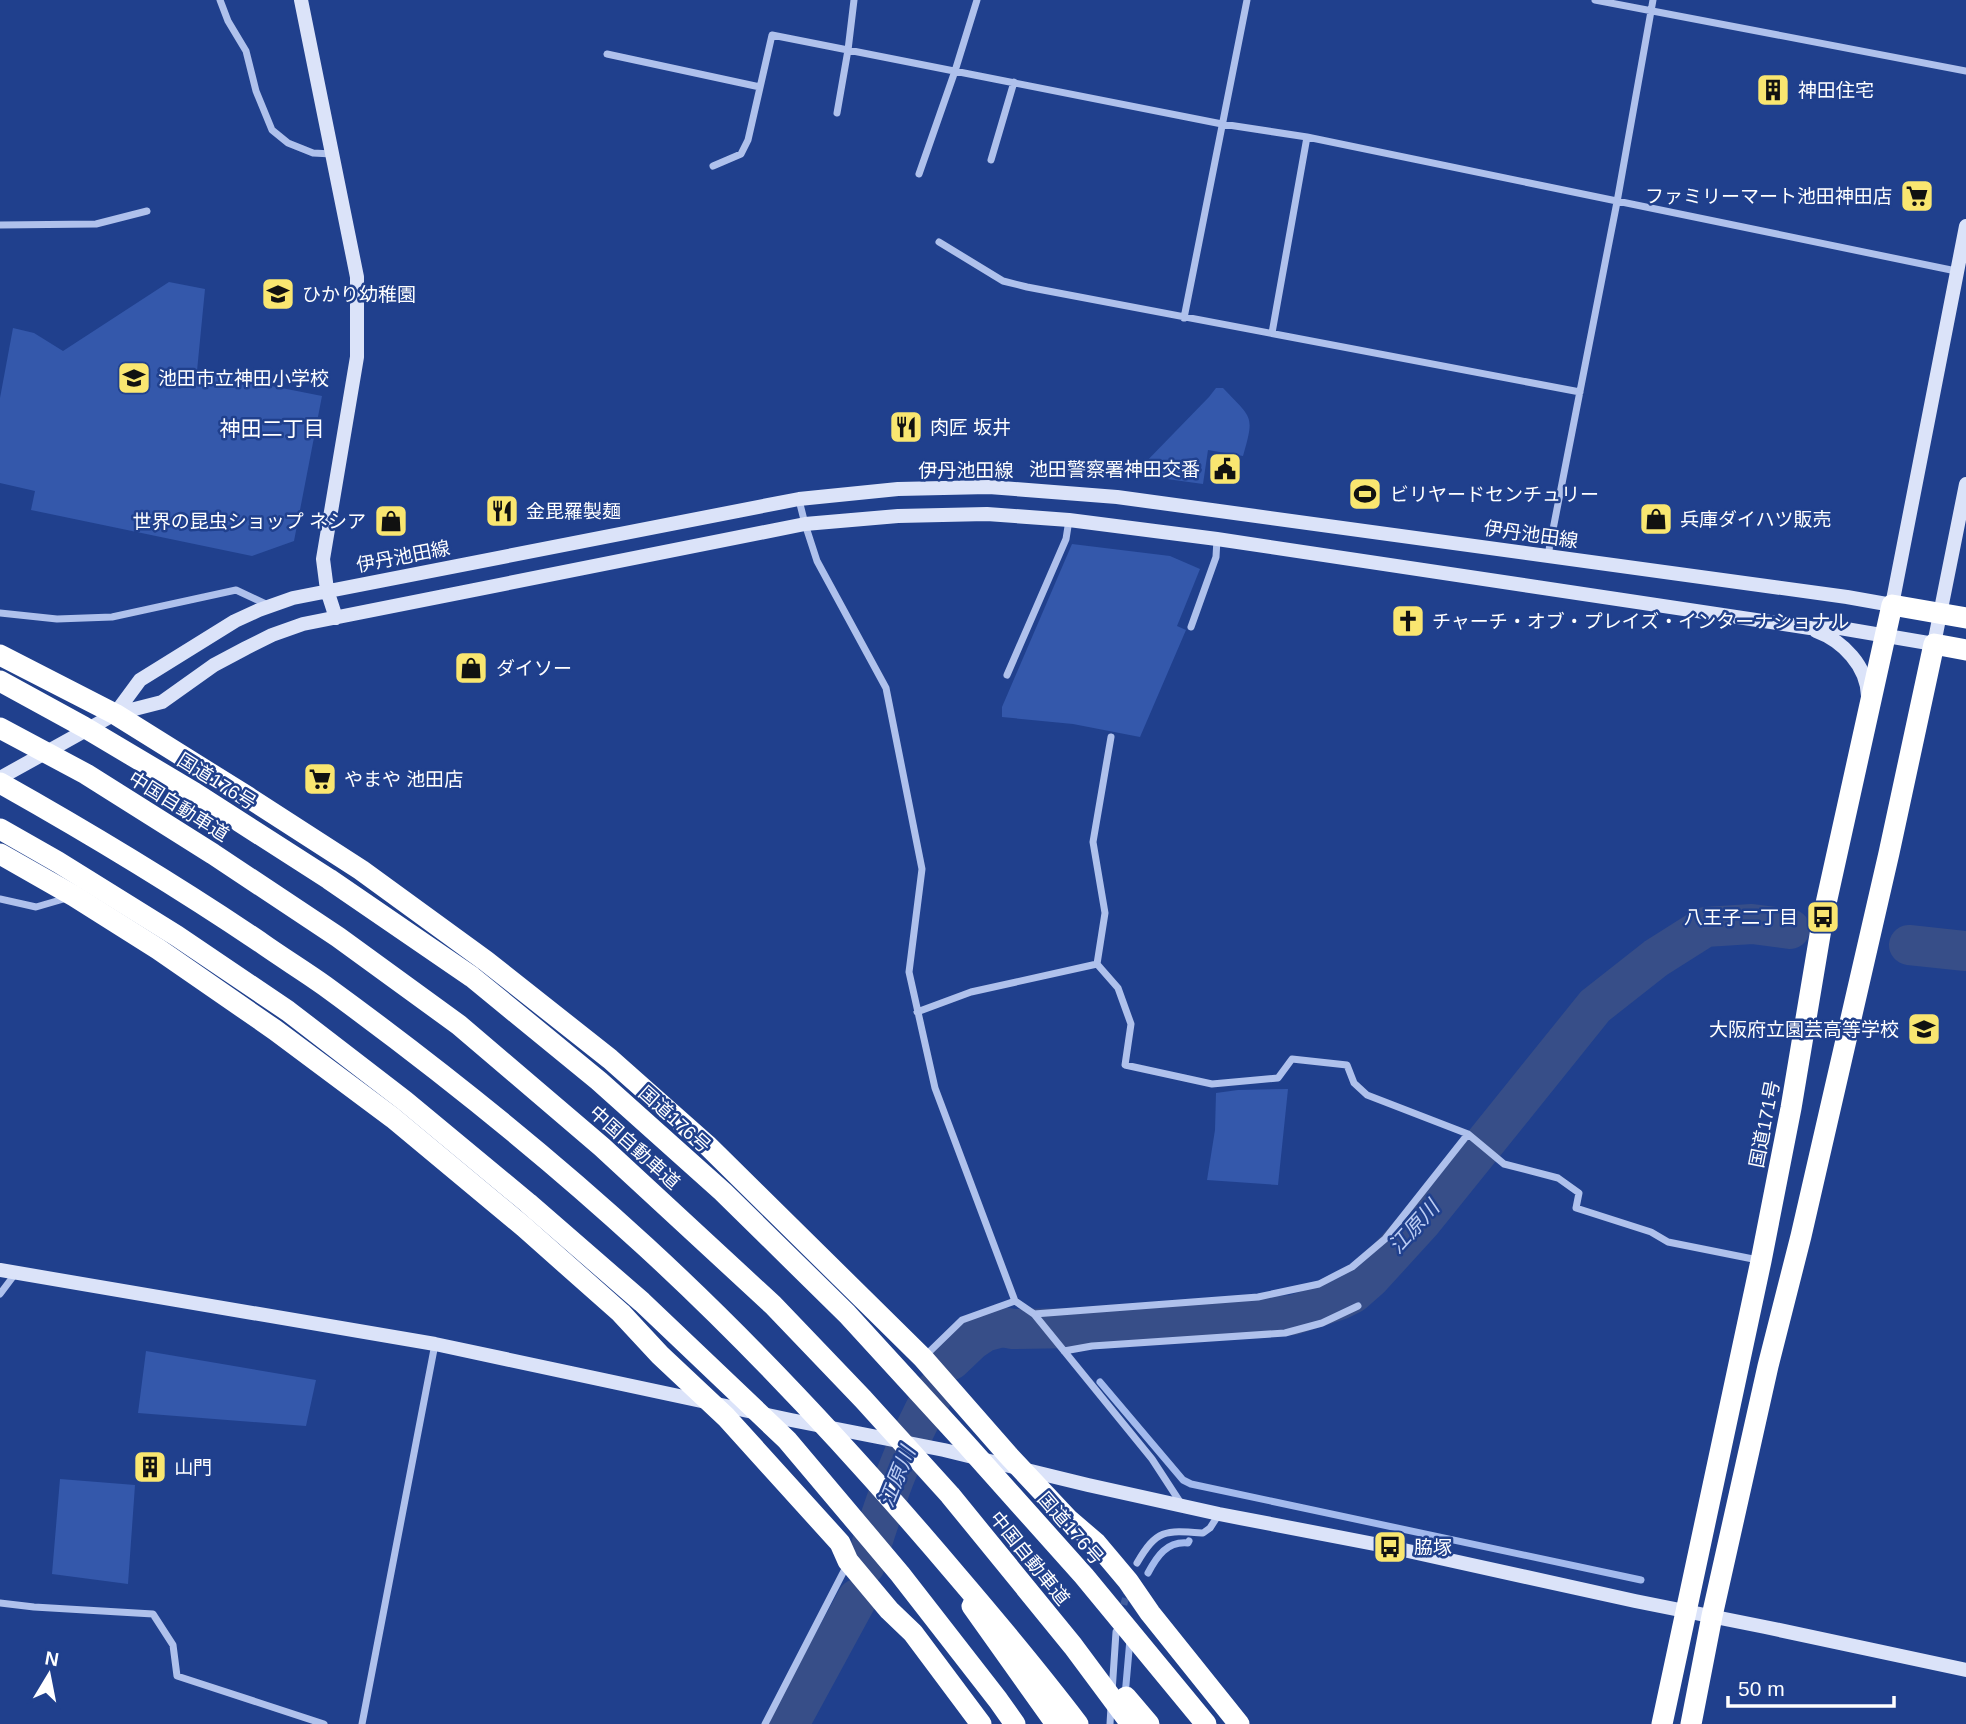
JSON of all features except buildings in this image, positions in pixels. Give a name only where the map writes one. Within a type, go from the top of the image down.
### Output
[{"type":"highway","points":[[1892,606],[1966,618]]},
{"type":"highway","name":"国道171号","points":[[1662,1724],[1761,1261],[1791,1108],[1823,918],[1892,606]]},
{"type":"highway","points":[[1690,1724],[1712,1616],[1769,1366],[1805,1223],[1934,644],[1966,650]]},
{"type":"highway","points":[[0,655],[115,714],[361,870],[486,961],[610,1059],[707,1145],[923,1358],[1021,1469],[1068,1519],[1104,1552],[1238,1724]]},
{"type":"highway","points":[[0,674],[84,727]]},
{"type":"highway","name":"国道176号","points":[[0,681],[195,793],[329,879],[472,977],[599,1081],[723,1192],[847,1314],[1084,1576],[1206,1724]]},
{"type":"highway","name":"中国自動車道","points":[[0,728],[86,774],[338,937],[459,1025],[602,1147],[773,1305],[863,1399],[950,1496],[1073,1646],[1131,1724]]},
{"type":"highway","points":[[0,781],[188,894],[323,985],[520,1138],[645,1246],[730,1328],[831,1432],[914,1524],[1039,1672],[1078,1724]]},
{"type":"highway","points":[[0,829],[177,936],[288,1011],[405,1101],[642,1302],[787,1440],[900,1574],[1015,1724]]},
{"type":"highway","points":[[0,854],[74,896],[158,949],[275,1030],[393,1118],[524,1227],[621,1313],[660,1355],[710,1402],[841,1543],[848,1561],[913,1633],[981,1724]]},
{"type":"highway","points":[[950,1496],[1149,1724]]},
{"type":"highway","points":[[914,1524],[1056,1724]]},
{"type":"main road","points":[[301,0],[357,277],[357,357],[323,559],[327,590],[336,618]]},
{"type":"main road","points":[[1892,606],[1966,226]]},
{"type":"main road","points":[[1934,644],[1966,484]]},
{"type":"main road","name":"伊丹池田線","points":[[115,714],[140,680],[235,621],[270,606],[327,590],[799,499],[898,489],[1002,488],[1117,497],[1847,597],[1892,606]]},
{"type":"main road","name":"伊丹池田線","points":[[0,781],[115,714],[162,702],[215,665],[272,635],[303,624],[804,524],[898,516],[974,514],[1069,520],[1217,539],[1810,628],[1840,628],[1934,644]]},
{"type":"main road","points":[[1810,628],[1837,642],[1854,659],[1862,670],[1868,690],[1869,708]]},
{"type":"main road","points":[[7,1272],[435,1344],[919,1445],[1184,1507],[1390,1547],[1966,1670]]},
{"type":"street","points":[[220,0],[228,22],[246,51],[256,92],[272,130],[288,143],[313,153],[332,154]]},
{"type":"street","points":[[837,113],[854,0]]},
{"type":"street","points":[[919,174],[977,0]]},
{"type":"street","points":[[1184,318],[1247,0]]},
{"type":"street","points":[[1595,0],[1966,71]]},
{"type":"street","points":[[1548,555],[1617,202],[1653,0]]},
{"type":"street","points":[[713,166],[741,155],[748,140],[772,35],[1222,124],[1307,137],[1956,271]]},
{"type":"street","points":[[607,54],[760,87]]},
{"type":"street","points":[[990,160],[1014,82]]},
{"type":"street","points":[[1272,333],[1307,137]]},
{"type":"street","points":[[0,225],[96,224],[148,211]]},
{"type":"street","points":[[939,242],[1003,281],[1184,318],[1580,392]]},
{"type":"street","points":[[799,499],[804,524],[817,561],[886,688],[922,869],[909,972],[917,1012],[935,1088],[1014,1301],[1035,1315],[1152,1460],[1184,1507]]},
{"type":"street","points":[[1007,675],[1066,538],[1069,520]]},
{"type":"street","points":[[1191,627],[1216,557],[1217,539]]},
{"type":"street","points":[[0,613],[57,619],[112,617],[236,590],[270,606]]},
{"type":"street","points":[[1097,964],[1105,913],[1093,842],[1111,737]]},
{"type":"street","points":[[0,900],[36,906],[74,896]]},
{"type":"street","points":[[917,1012],[971,992],[1097,964]]},
{"type":"street","points":[[1097,964],[1118,988],[1131,1024],[1125,1065],[1212,1084],[1278,1078],[1292,1059],[1347,1065],[1354,1083],[1367,1095],[1468,1134],[1504,1164],[1558,1178],[1579,1193],[1576,1208],[1651,1232],[1668,1242],[1761,1261]]},
{"type":"street","points":[[1035,1315],[1258,1297],[1319,1284],[1352,1267],[1385,1239],[1468,1134]]},
{"type":"street","points":[[0,1294],[7,1272]]},
{"type":"street","points":[[923,1358],[962,1320],[1014,1301]]},
{"type":"street","points":[[1064,1351],[1092,1346],[1284,1333],[1322,1323],[1358,1306]]},
{"type":"street","points":[[362,1724],[435,1344]]},
{"type":"street","points":[[1137,1563],[1146,1548],[1163,1533],[1203,1533],[1210,1528],[1219,1514]]},
{"type":"street","points":[[765,1724],[848,1561]]},
{"type":"street","points":[[0,1603],[153,1614],[173,1646],[177,1676],[324,1724]]},
{"type":"street","points":[[1110,1724],[1116,1632]]},
{"type":"shaded area","name":"池田市立神田小学校","points":[[169,282],[205,289],[197,371],[322,396],[294,541],[252,556],[31,510],[35,491],[0,483],[0,398],[13,328],[34,333],[63,351]]},
{"type":"shaded area","points":[[1216,388],[1223,388],[1248,418],[1249,432],[1243,456],[1208,450],[1203,484],[1138,475],[1140,468]]},
{"type":"shaded area","points":[[1072,544],[1170,556],[1200,569],[1177,626],[1186,630],[1140,737],[1073,724],[1002,717],[1002,707]]},
{"type":"shaded area","points":[[1288,1089],[1278,1185],[1207,1180],[1215,1130],[1216,1093]]},
{"type":"shaded area","points":[[146,1351],[316,1380],[306,1426],[138,1413]]},
{"type":"shaded area","points":[[60,1479],[135,1485],[128,1584],[52,1574]]},
{"type":"waterway","name":"江原川","points":[[951,1360],[984,1332],[1002,1327],[1075,1328],[1293,1315],[1353,1293],[1422,1221],[1595,1006],[1656,958],[1705,927],[1752,924],[1790,929]]},
{"type":"waterway","name":"江原川","points":[[1909,945],[1966,951]]},
{"type":"waterway","points":[[1075,1328],[1076,1341]]},
{"type":"waterway","points":[[1100,1382],[1183,1480],[1191,1484],[1641,1580]]},
{"type":"waterway","name":"江原川","points":[[865,1565],[895,1476],[935,1391]]},
{"type":"waterway","points":[[1148,1573],[1168,1547],[1189,1541]]},
{"type":"waterway","name":"江原川","points":[[789,1724],[857,1599]]},
{"type":"waterway","points":[[1125,1696],[1130,1639]]},
{"type":"tunnel","points":[[1121,1615],[1128,1589]]},
{"type":"place","name":"神田住宅","points":[[1773,90]]},
{"type":"place","name":"ファミリーマート池田神田店","points":[[1917,196]]},
{"type":"place","name":"ひかり幼稚園","points":[[278,294]]},
{"type":"place","name":"池田市立神田小学校","points":[[134,378]]},
{"type":"place","name":"肉匠 坂井","points":[[906,427]]},
{"type":"place","name":"池田警察署神田交番","points":[[1225,469]]},
{"type":"place","name":"ビリヤードセンチュリー","points":[[1365,494]]},
{"type":"place","name":"金毘羅製麺","points":[[502,511]]},
{"type":"place","name":"兵庫ダイハツ販売","points":[[1656,519]]},
{"type":"place","name":"世界の昆虫ショップ ネシア","points":[[391,521]]},
{"type":"place","name":"チャーチ・オブ・プレイズ・インターナショナル","points":[[1408,621]]},
{"type":"place","name":"ダイソー","points":[[471,668]]},
{"type":"place","name":"やまや 池田店","points":[[320,779]]},
{"type":"place","name":"八王子二丁目","points":[[1823,917]]},
{"type":"place","name":"大阪府立園芸高等学校","points":[[1924,1029]]},
{"type":"place","name":"山門","points":[[150,1467]]},
{"type":"place","name":"脇塚","points":[[1390,1547]]},
{"type":"district","name":"神田二丁目","points":[[272,429]]}]
